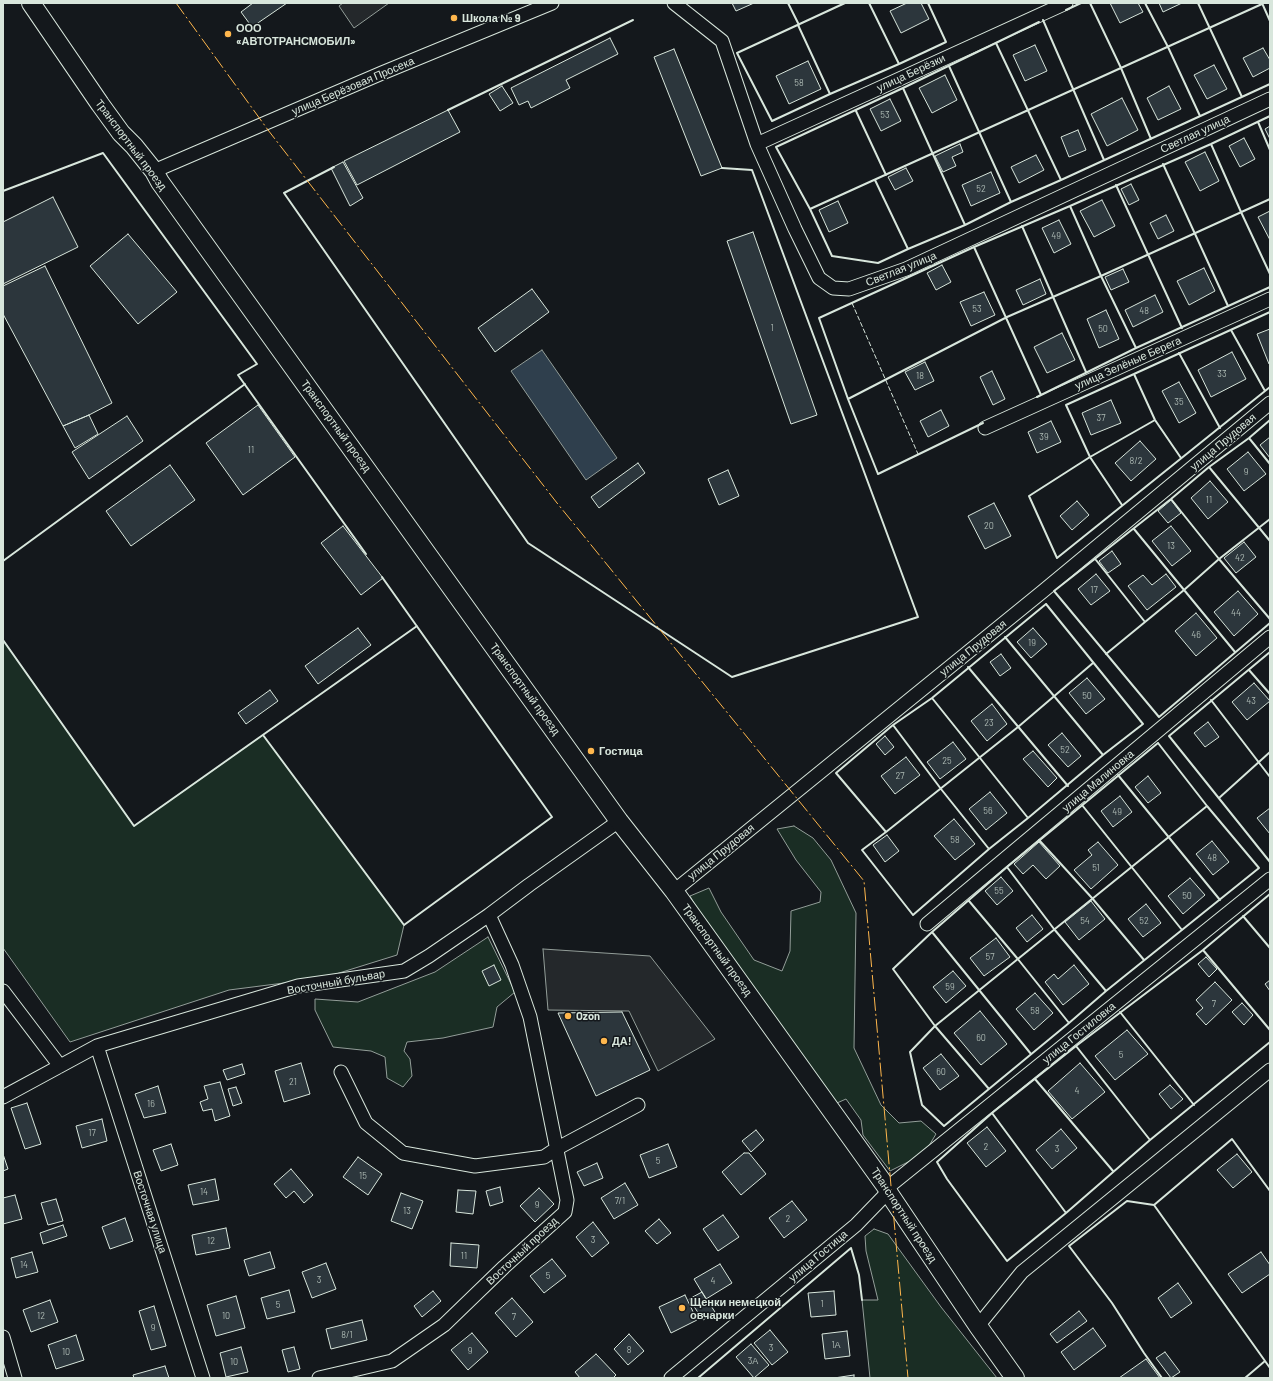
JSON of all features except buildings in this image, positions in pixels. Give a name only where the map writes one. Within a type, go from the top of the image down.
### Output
[{"type":"main road","name":"Транспортный проезд","points":[[31,3],[116,127],[154,171],[160,182],[619,821],[674,891],[888,1190],[978,1326],[1015,1378]]},
{"type":"street","name":"улица Берёзовая Просека","points":[[154,171],[374,76],[552,3]]},
{"type":"street","name":"Светлая улица","points":[[674,3],[722,41],[757,144],[819,278],[833,288],[849,289],[906,269],[1270,99]]},
{"type":"street","name":"улица Берёзки","points":[[757,144],[1066,3]]},
{"type":"street","name":"улица Зелёные Берега","points":[[985,428],[1270,299]]},
{"type":"street","name":"улица Прудовая","points":[[674,891],[1036,597],[1270,403]]},
{"type":"street","name":"улица Малиновка","points":[[927,924],[1270,637]]},
{"type":"street","name":"Восточный бульвар","points":[[3,1097],[97,1046],[298,986],[404,971],[429,956],[489,915],[529,884],[619,821]]},
{"type":"street","name":"улица Гостиловка","points":[[888,1190],[1270,879]]},
{"type":"street","name":"Восточный проезд","points":[[319,1378],[392,1361],[444,1325],[564,1212],[567,1200],[530,1017],[512,965],[489,915]]},
{"type":"street","points":[[3,991],[60,1066]]},
{"type":"street","name":"Восточная улица","points":[[97,1046],[203,1378]]},
{"type":"street","points":[[978,1326],[1022,1272],[1270,1070]]},
{"type":"street","points":[[341,1072],[366,1123],[403,1152],[475,1166],[544,1157],[638,1105]]},
{"type":"street","name":"улица Гостица","points":[[671,1378],[856,1224],[888,1190]]},
{"type":"street","points":[[3,1337],[15,1378]]},
{"type":"green space","points":[[3,640],[134,826],[263,735],[404,925],[397,955],[323,978],[229,990],[70,1042],[3,948]]},
{"type":"green space","points":[[794,826],[813,838],[831,860],[856,913],[854,1048],[881,1105],[899,1123],[921,1121],[936,1134],[924,1154],[890,1171],[863,1135],[861,1120],[846,1099],[837,1103],[735,966],[700,914],[690,896],[709,888],[721,912],[754,960],[782,971],[790,951],[791,911],[820,902],[821,892],[796,860],[777,829]]},
{"type":"green space","points":[[488,937],[515,992],[497,1007],[493,1027],[443,1038],[407,1042],[404,1051],[410,1059],[412,1076],[403,1087],[387,1078],[385,1057],[371,1051],[333,1047],[315,1010],[315,999],[358,1002],[435,972]]},
{"type":"green space","points":[[874,1229],[888,1234],[941,1307],[997,1378],[870,1378],[862,1300],[878,1300],[866,1251],[865,1236]]},
{"type":"shaded area","points":[[343,3],[389,3],[354,28],[339,6]]},
{"type":"shaded area","points":[[543,949],[650,956],[715,1039],[658,1071],[629,1011],[548,1010]]},
{"type":"water","points":[[542,350],[617,458],[586,480],[511,371]]},
{"type":"fence","points":[[852,303],[918,454]]},
{"type":"wall","points":[[788,3],[799,25]]},
{"type":"wall","points":[[798,25],[830,94],[772,121],[737,53],[845,3]]},
{"type":"wall","points":[[869,3],[899,64]]},
{"type":"wall","points":[[830,94],[946,42],[928,3]]},
{"type":"wall","points":[[1066,10],[1081,3]]},
{"type":"wall","points":[[1090,3],[1121,68],[1151,139]]},
{"type":"wall","points":[[1145,3],[1168,47],[1200,116]]},
{"type":"wall","points":[[1198,3],[1242,97]]},
{"type":"wall","points":[[1262,3],[1270,21]]},
{"type":"wall","points":[[810,209],[1262,4]]},
{"type":"wall","points":[[448,110],[633,20]]},
{"type":"wall","points":[[1043,20],[1104,160]]},
{"type":"wall","points":[[1039,22],[903,88],[776,147],[810,209],[832,256],[878,263],[965,225],[1011,202],[1270,84]]},
{"type":"wall","points":[[996,43],[1061,180]]},
{"type":"wall","points":[[949,66],[1011,202]]},
{"type":"wall","points":[[903,88],[965,225]]},
{"type":"wall","points":[[856,111],[886,175]]},
{"type":"wall","points":[[983,423],[878,474],[848,399],[819,318],[974,247],[1211,144],[1270,116]]},
{"type":"wall","points":[[1258,122],[1270,150]]},
{"type":"wall","points":[[1211,144],[1270,274]]},
{"type":"wall","points":[[3,191],[103,153],[257,364],[238,375],[366,554]]},
{"type":"wall","points":[[1163,164],[1228,306]]},
{"type":"wall","points":[[334,167],[284,193],[528,543],[732,677],[918,617],[752,170],[722,168]]},
{"type":"wall","points":[[875,180],[908,249]]},
{"type":"wall","points":[[1116,185],[1182,328]]},
{"type":"wall","points":[[848,399],[1007,317],[1270,199]]},
{"type":"wall","points":[[1070,206],[1101,276],[1136,348]]},
{"type":"wall","points":[[1022,226],[1086,372]]},
{"type":"wall","points":[[974,247],[1041,395]]},
{"type":"wall","points":[[1037,397],[1136,348],[1270,287]]},
{"type":"wall","points":[[1122,505],[1090,457],[1066,405],[1270,312]]},
{"type":"wall","points":[[1231,330],[1265,391]]},
{"type":"wall","points":[[1179,353],[1220,428]]},
{"type":"wall","points":[[1134,374],[1155,420],[1181,458]]},
{"type":"wall","points":[[3,561],[245,384]]},
{"type":"wall","points":[[1155,420],[1090,457],[1029,496],[1057,558],[1270,387]]},
{"type":"wall","points":[[1270,420],[1054,591],[1159,717],[1270,623]]},
{"type":"wall","points":[[1249,438],[1270,464]]},
{"type":"wall","points":[[1209,467],[1270,541]]},
{"type":"wall","points":[[1171,499],[1270,619]]},
{"type":"wall","points":[[1106,654],[1184,590],[1219,559],[1270,519]]},
{"type":"wall","points":[[1134,529],[1235,652]]},
{"type":"wall","points":[[1096,560],[1145,622]]},
{"type":"wall","points":[[263,735],[404,925],[552,817],[382,577]]},
{"type":"wall","points":[[1046,604],[1143,724],[989,849],[913,915],[862,850],[886,832],[836,773],[893,725],[932,698],[1046,604]]},
{"type":"wall","points":[[3,640],[134,826],[417,626]]},
{"type":"wall","points":[[1005,637],[1103,755]]},
{"type":"wall","points":[[1270,652],[1169,736],[1270,862]]},
{"type":"wall","points":[[886,832],[1018,727],[1093,663]]},
{"type":"wall","points":[[968,667],[1068,786]]},
{"type":"wall","points":[[1249,670],[1270,694]]},
{"type":"wall","points":[[932,698],[1028,818]]},
{"type":"wall","points":[[1211,700],[1270,777]]},
{"type":"wall","points":[[893,725],[941,789],[989,849]]},
{"type":"wall","points":[[1158,743],[1207,806],[1259,868],[1106,991],[944,1126],[922,1105],[910,1052],[935,1026],[893,969],[932,932],[1007,867],[1158,743]]},
{"type":"wall","points":[[1219,798],[1270,752]]},
{"type":"wall","points":[[1118,775],[1220,900]]},
{"type":"wall","points":[[1082,805],[1182,930]]},
{"type":"wall","points":[[989,1089],[935,1026],[1207,806]]},
{"type":"wall","points":[[1039,840],[1092,898],[1144,960]]},
{"type":"wall","points":[[1007,867],[1054,929],[1106,991]]},
{"type":"wall","points":[[1270,894],[1203,950],[1076,1046],[992,1113],[937,1162],[947,1179],[1007,1261],[1066,1213],[1150,1140],[1270,1042]]},
{"type":"wall","points":[[969,901],[1069,1023]]},
{"type":"wall","points":[[1243,916],[1270,948]]},
{"type":"wall","points":[[932,932],[1031,1054]]},
{"type":"wall","points":[[1203,950],[1270,1030]]},
{"type":"wall","points":[[1120,1012],[1194,1105]]},
{"type":"wall","points":[[1076,1046],[1150,1140]]},
{"type":"wall","points":[[1035,1079],[1113,1171]]},
{"type":"wall","points":[[992,1113],[1066,1213]]},
{"type":"wall","points":[[1270,1191],[1232,1139],[1154,1205],[1270,1368]]},
{"type":"wall","points":[[1154,1205],[1127,1201],[1069,1246],[1112,1303],[1162,1378]]},
{"type":"wall","points":[[698,1378],[851,1248],[859,1275],[862,1300]]},
{"type":"wall","points":[[1245,1378],[1265,1361]]},
{"type":"power","points":[[176,3],[268,130],[557,503],[864,881],[908,1378]]},
{"type":"place","name":"Школа № 9","points":[[454,18]]},
{"type":"place","name":"ООО «АВТОТРАНСМОБИЛ»","points":[[228,34]]},
{"type":"place","name":"Гостица","points":[[591,751]]},
{"type":"place","name":"Ozon","points":[[568,1016]]},
{"type":"place","name":"ДА!","points":[[604,1041]]},
{"type":"place","name":"Щенки немецкой овчарки","points":[[682,1308]]}]
